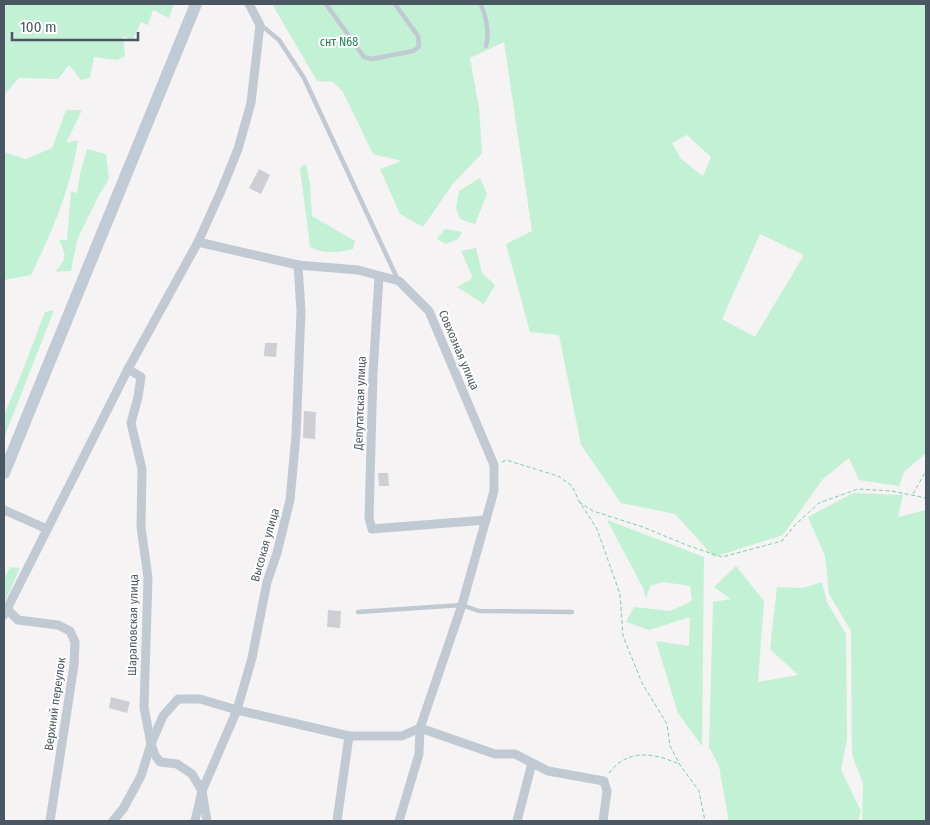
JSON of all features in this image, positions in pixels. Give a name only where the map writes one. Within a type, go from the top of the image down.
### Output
[{"type":"street","points":[[4,473],[196,4]]},
{"type":"street","points":[[6,612],[128,369],[198,242],[221,191],[241,140],[251,103],[260,25],[248,4]]},
{"type":"street","name":"Совхозная улица","points":[[198,242],[298,265],[358,270],[399,282],[429,310],[494,465],[494,492],[462,605],[420,728],[419,754],[399,821]]},
{"type":"street","name":"Высокая улица","points":[[195,821],[202,791],[237,710],[252,658],[267,582],[277,553],[290,500],[296,435],[301,311],[298,265]]},
{"type":"street","name":"Депутатская улица","points":[[379,277],[373,373],[369,518],[372,529],[486,520]]},
{"type":"street","name":"Шараповская улица","points":[[114,821],[123,809],[141,776],[151,744],[144,707],[148,578],[141,527],[142,469],[132,423],[141,377],[128,369]]},
{"type":"street","points":[[4,510],[47,529]]},
{"type":"street","name":"Верхний переулок","points":[[6,612],[18,620],[58,625],[70,631],[75,642],[74,666],[50,821]]},
{"type":"street","points":[[160,762],[151,744],[163,716],[178,700],[200,699],[237,710],[349,736],[402,736],[420,728],[495,754],[515,754],[548,771],[604,781],[607,791],[603,821]]},
{"type":"street","points":[[337,821],[349,736]]},
{"type":"street","points":[[141,776],[150,767],[160,762],[177,764],[192,774],[202,791],[207,821]]},
{"type":"street","points":[[517,821],[532,763]]},
{"type":"lane","points":[[326,4],[364,57],[372,60],[413,51],[419,47],[418,36],[395,4]]},
{"type":"lane","points":[[481,4],[486,18],[486,46]]},
{"type":"lane","points":[[260,25],[279,40],[304,78],[399,282]]},
{"type":"lane","points":[[358,612],[462,605],[479,611],[572,612]]},
{"type":"path","points":[[494,465],[506,460],[558,476],[572,486],[597,529],[620,594],[623,636],[642,683],[667,724],[670,746],[680,765],[699,791],[705,821]]},
{"type":"path","points":[[913,495],[926,471]]},
{"type":"path","points":[[579,501],[594,511],[644,527],[689,546],[722,557],[782,541],[795,525],[819,503],[858,489],[926,498]]},
{"type":"path","points":[[604,781],[616,764],[638,754],[663,757],[680,765]]},
{"type":"green space","points":[[4,4],[174,4],[169,18],[153,10],[148,25],[141,22],[132,41],[123,36],[125,56],[117,60],[94,57],[90,78],[81,80],[69,65],[58,79],[19,78],[4,95]]},
{"type":"green space","name":"снт N68","points":[[272,4],[926,4],[926,453],[904,472],[899,486],[859,480],[849,458],[823,479],[783,535],[714,557],[675,514],[621,503],[581,445],[559,335],[530,332],[506,244],[532,231],[504,42],[470,58],[479,108],[482,153],[452,185],[423,227],[400,214],[380,169],[402,161],[373,154],[343,92],[333,82],[317,81]],"holes":[[[687,135],[711,157],[703,176],[681,159],[672,143]],[[760,234],[804,255],[755,337],[722,319]]]},
{"type":"green space","points":[[66,110],[82,110],[66,143],[78,140],[71,175],[60,209],[31,275],[4,280],[4,152],[26,159],[52,148]]},
{"type":"green space","points":[[87,149],[106,154],[109,179],[77,240],[71,271],[55,272],[64,260],[59,240],[67,240],[71,191],[77,193]]},
{"type":"green space","points":[[306,164],[310,183],[312,216],[355,241],[353,249],[331,252],[320,251],[310,247],[300,168]]},
{"type":"green space","points":[[480,178],[487,194],[475,224],[460,219],[456,208],[459,191]]},
{"type":"green space","points":[[445,229],[462,232],[458,239],[446,244],[437,239]]},
{"type":"green space","points":[[476,248],[482,273],[495,285],[484,304],[457,287],[473,278],[461,251]]},
{"type":"green space","points":[[54,310],[4,438],[4,415],[45,312]]},
{"type":"green space","points":[[853,493],[903,495],[898,517],[926,510],[926,821],[862,821],[863,783],[852,755],[851,631],[829,594],[825,556],[808,517]]},
{"type":"green space","points":[[607,520],[704,557],[702,746],[678,713],[656,641],[689,646],[690,617],[649,630],[626,622],[634,607],[670,611],[692,601],[690,586],[663,582],[650,586],[646,599],[643,588]]},
{"type":"green space","points":[[736,566],[764,601],[758,682],[798,675],[770,649],[777,587],[803,588],[822,582],[827,602],[846,634],[847,740],[841,770],[861,811],[858,821],[727,821],[728,817],[719,766],[709,747],[713,602],[731,599],[714,587]]},
{"type":"green space","points":[[10,567],[20,568],[4,604],[4,579]]},
{"type":"building","points":[[259,169],[270,175],[261,194],[249,188]]},
{"type":"building","points":[[265,343],[277,343],[276,357],[264,356]]},
{"type":"building","points":[[304,411],[316,412],[315,439],[303,438]]},
{"type":"building","points":[[378,473],[388,473],[389,486],[379,486]]},
{"type":"building","points":[[328,610],[341,611],[340,628],[327,627]]},
{"type":"building","points":[[111,697],[130,702],[127,713],[109,708]]}]
